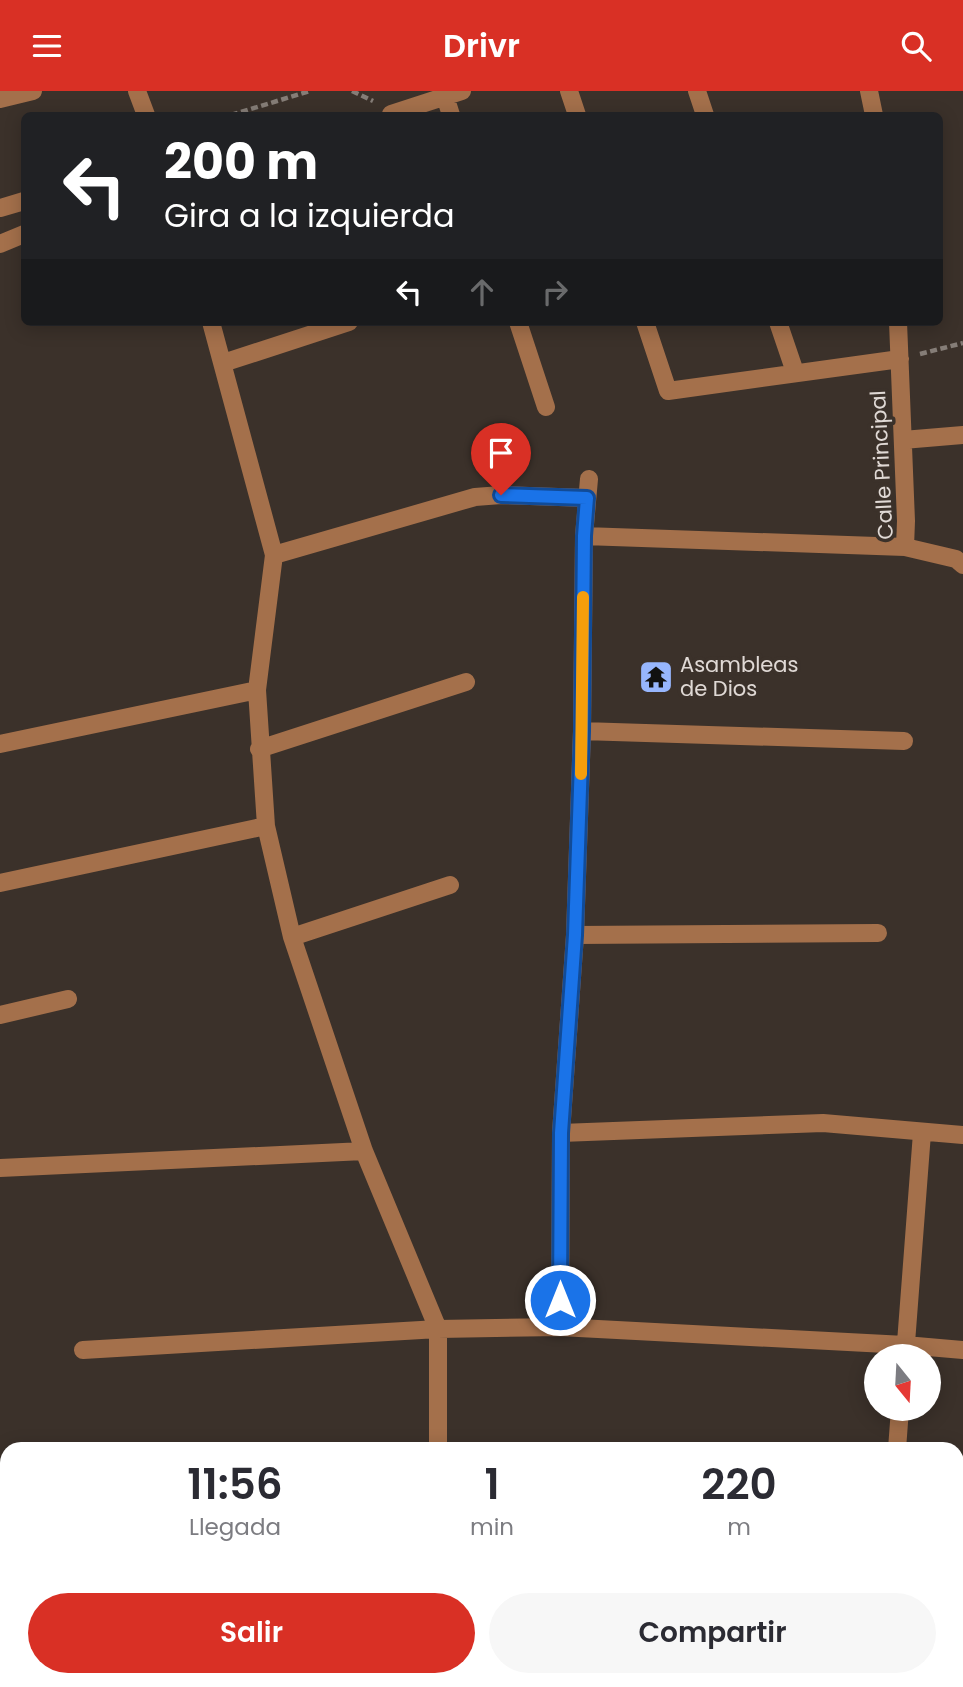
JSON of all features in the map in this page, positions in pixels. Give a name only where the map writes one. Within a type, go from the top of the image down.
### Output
[{"type":"street","points":[[0,99],[33,91]]},
{"type":"street","points":[[136,91],[145,112]]},
{"type":"street","points":[[569,91],[576,112]]},
{"type":"street","points":[[697,91],[704,112]]},
{"type":"street","points":[[869,91],[872,112]]},
{"type":"street","points":[[397,112],[453,94],[451,112]]},
{"type":"street","points":[[0,208],[21,202]]},
{"type":"street","points":[[0,244],[21,235]]},
{"type":"street","points":[[212,326],[274,555],[257,690],[266,826],[292,937],[364,1151],[438,1329],[438,1442]]},
{"type":"street","points":[[223,363],[337,326]]},
{"type":"street","points":[[519,326],[546,407]]},
{"type":"street","points":[[646,326],[668,391],[900,359]]},
{"type":"street","points":[[779,326],[795,372]]},
{"type":"street","name":"Calle Principal","points":[[898,326],[904,440],[905,547],[956,559],[963,565]]},
{"type":"street","points":[[904,440],[963,435]]},
{"type":"street","points":[[560,1327],[561,1133],[575,935],[582,731],[584,536],[589,479]]},
{"type":"street","points":[[274,555],[475,497],[501,495],[587,498]]},
{"type":"street","points":[[584,536],[905,547]]},
{"type":"street","points":[[259,749],[466,682]]},
{"type":"street","points":[[0,744],[257,690]]},
{"type":"street","points":[[582,731],[904,741]]},
{"type":"street","points":[[0,883],[266,826]]},
{"type":"street","points":[[292,937],[450,885]]},
{"type":"street","points":[[575,935],[878,933]]},
{"type":"street","points":[[0,1015],[68,999]]},
{"type":"street","points":[[561,1133],[823,1123],[963,1135]]},
{"type":"street","points":[[906,1344],[922,1133]]},
{"type":"street","points":[[0,1168],[364,1151]]},
{"type":"street","points":[[83,1350],[438,1329],[560,1327],[864,1348]]},
{"type":"street","points":[[942,1350],[963,1350]]},
{"type":"street","points":[[898,1442],[899,1421]]},
{"type":"path","points":[[241,112],[310,91]]},
{"type":"path","points":[[900,359],[963,343]]},
{"type":"slow traffic","points":[[581,774],[583,597]]},
{"type":"place","name":"Asambleas de Dios","points":[[656,677]]},
{"type":"route","points":[[501,495],[587,498],[575,935],[561,1133],[560,1300]]}]
